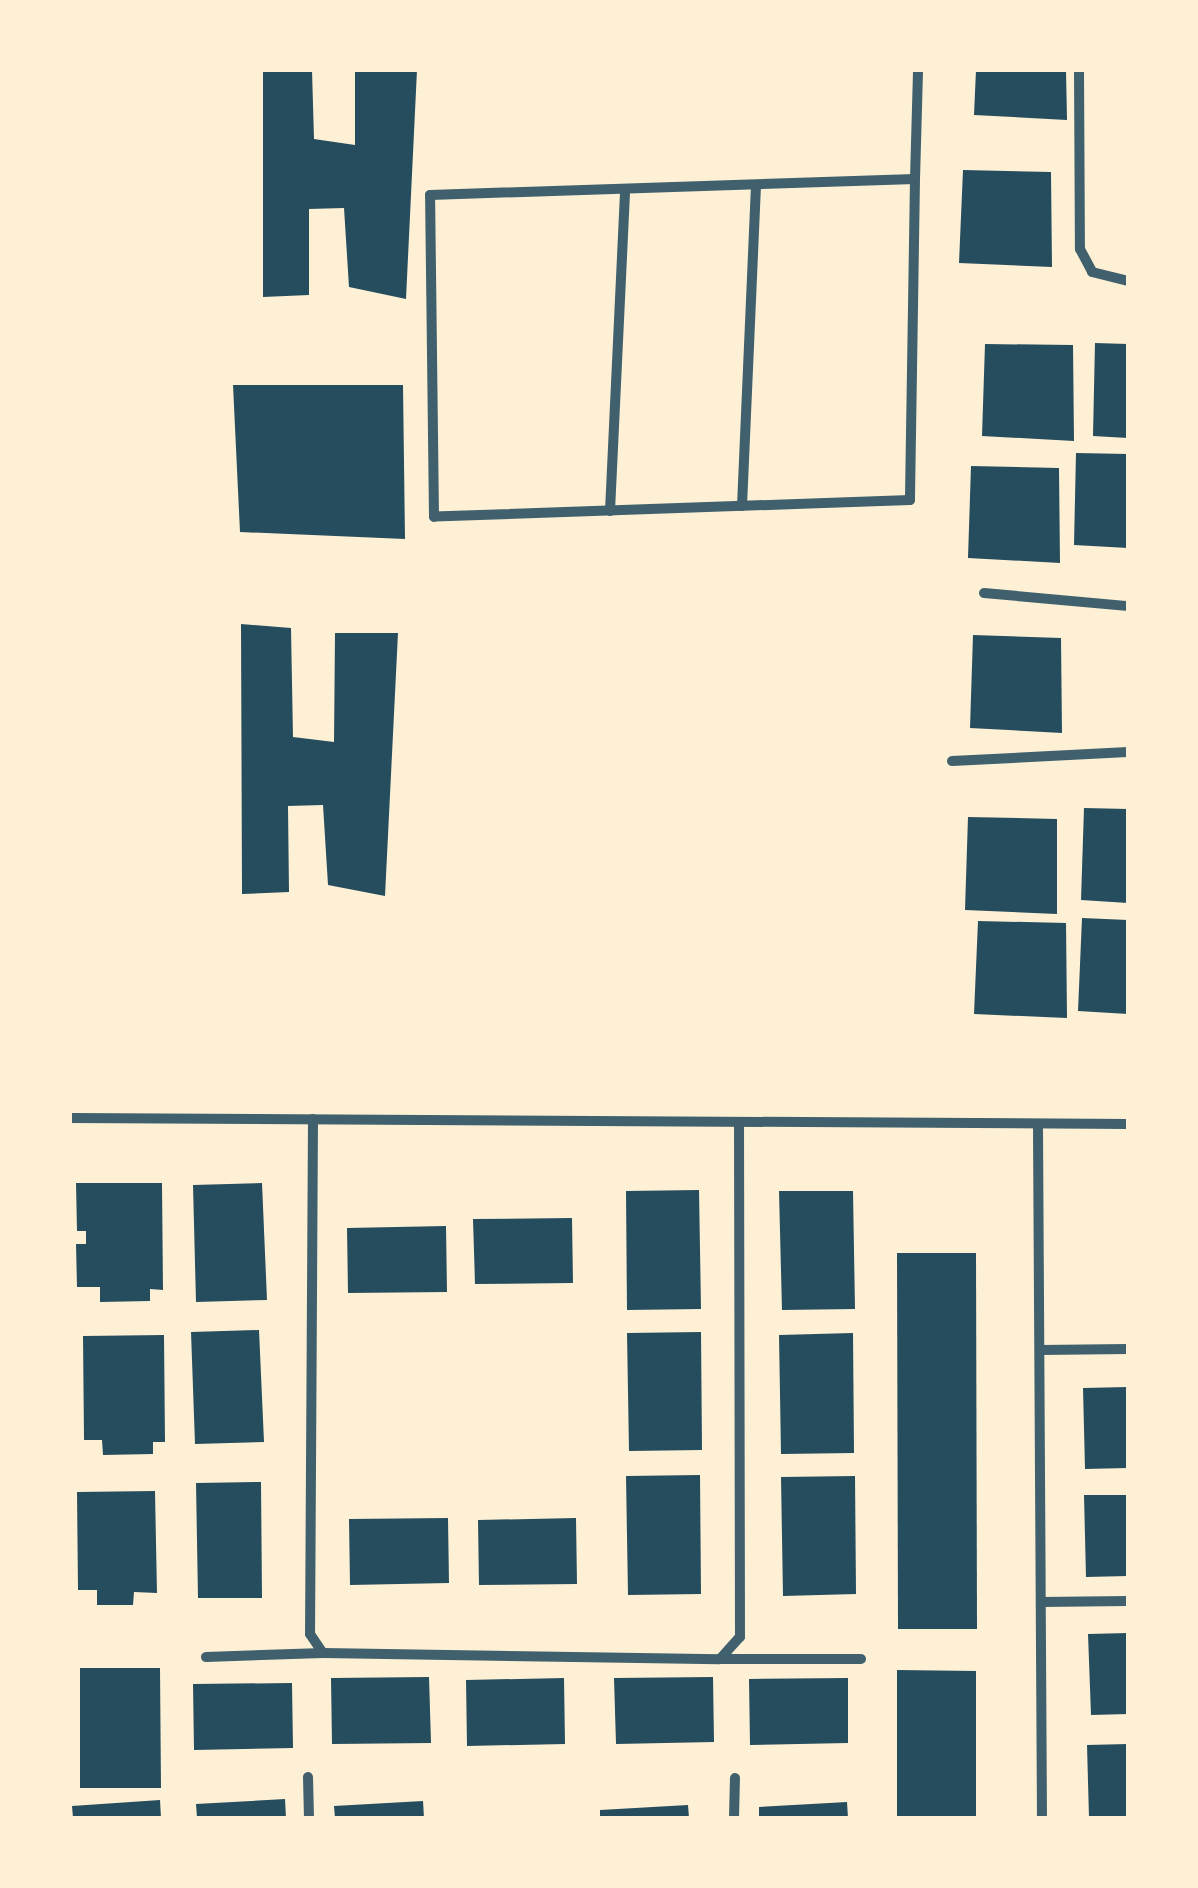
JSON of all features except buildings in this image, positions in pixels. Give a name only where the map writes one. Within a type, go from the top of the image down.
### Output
[{"type":"street","points":[[915,180],[430,195],[434,517],[910,500],[918,70]]},
{"type":"street","points":[[1079,70],[1080,248],[1092,272],[1128,280]]},
{"type":"street","points":[[742,506],[756,185]]},
{"type":"street","points":[[610,511],[625,189]]},
{"type":"street","points":[[984,594],[1128,606]]},
{"type":"street","points":[[952,761],[1128,752]]},
{"type":"street","points":[[70,1118],[1128,1124]]},
{"type":"street","points":[[313,1118],[310,1634],[323,1653]]},
{"type":"street","points":[[720,1659],[740,1636],[739,1122]]},
{"type":"street","points":[[1038,1126],[1042,1818]]},
{"type":"street","points":[[1040,1350],[1128,1349]]},
{"type":"street","points":[[1041,1602],[1128,1601]]},
{"type":"street","points":[[206,1657],[323,1653],[862,1658]]},
{"type":"street","points":[[308,1777],[309,1818]]},
{"type":"street","points":[[734,1818],[735,1778]]}]
